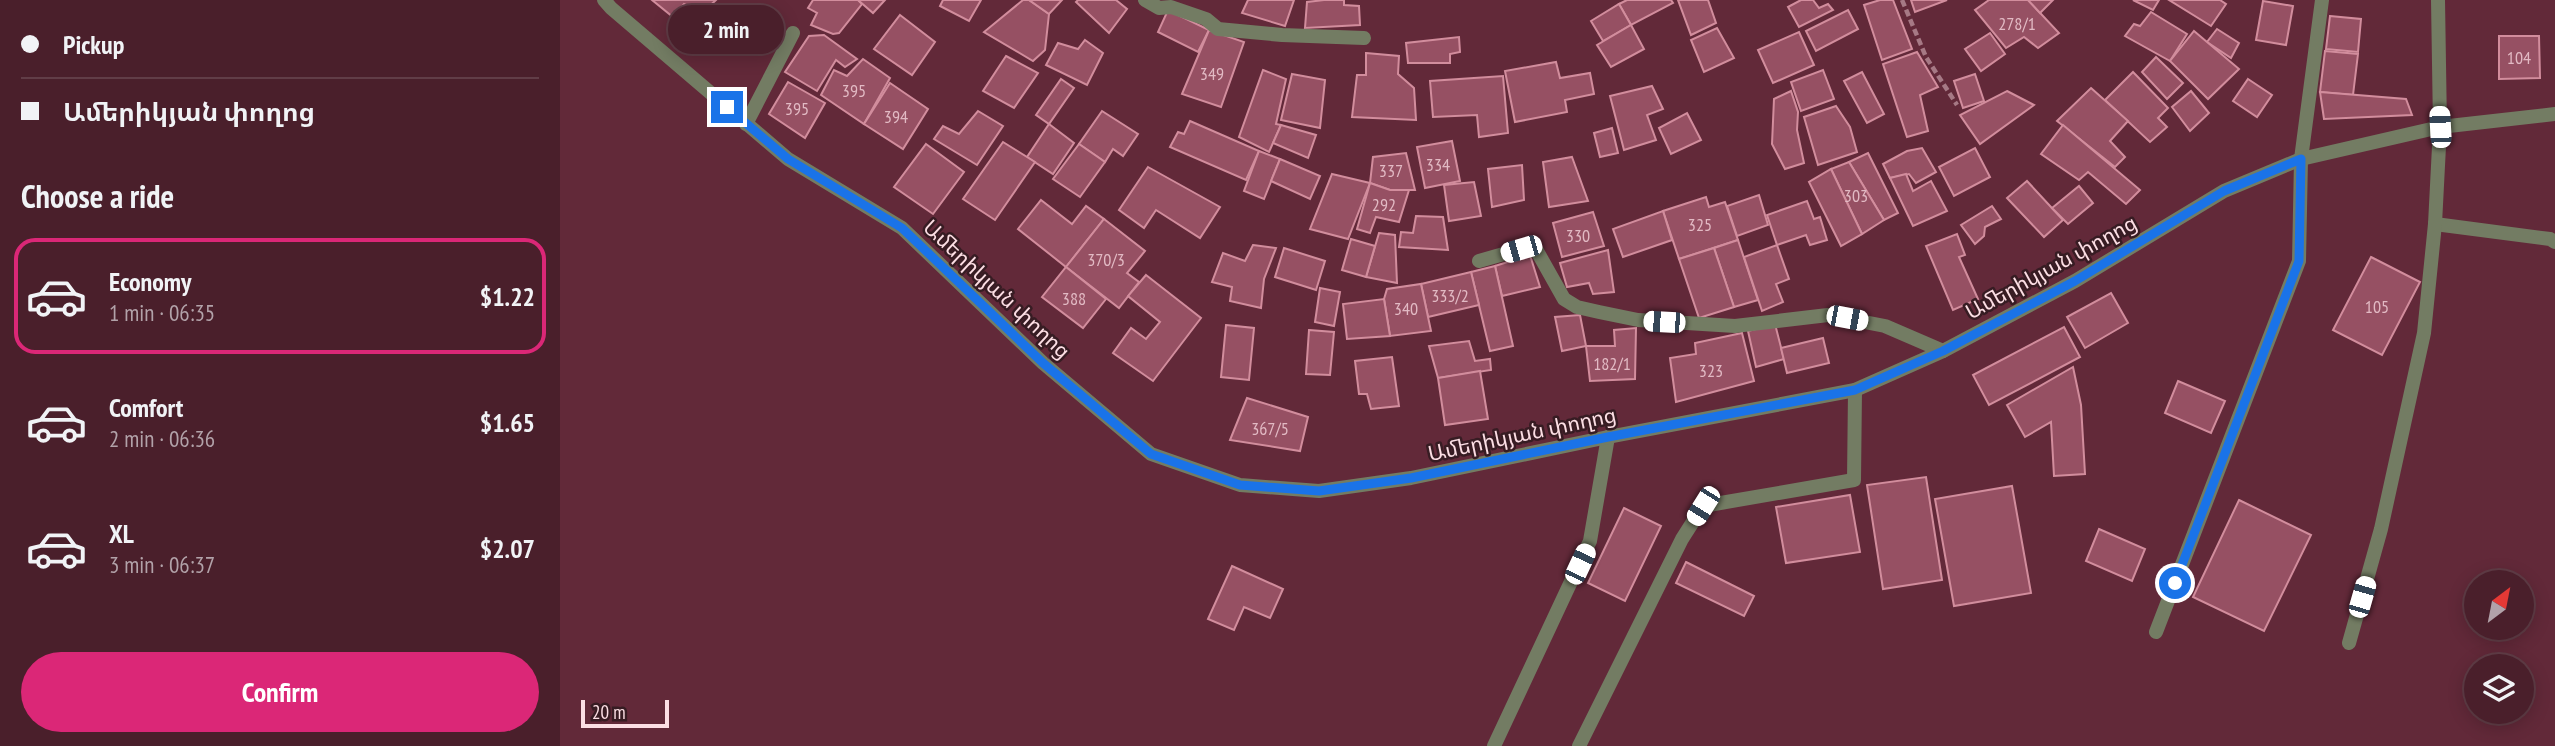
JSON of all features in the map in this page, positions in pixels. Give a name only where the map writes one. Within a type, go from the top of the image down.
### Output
[{"type":"street","name":"Ամերիկյան փողոց","points":[[604,0],[788,159],[902,228],[1043,363],[1151,454],[1240,485],[1319,491],[1411,478],[1855,390],[1943,351],[2075,281],[2224,191],[2301,159],[2440,127],[2555,114]]},
{"type":"street","points":[[1145,0],[1159,8],[1171,7],[1206,19],[1218,29],[1364,38]]},
{"type":"street","points":[[2156,632],[2299,261],[2301,159],[2322,0]]},
{"type":"street","points":[[2349,643],[2381,529],[2424,332],[2435,224],[2440,127],[2438,0]]},
{"type":"street","points":[[746,124],[793,33]]},
{"type":"street","points":[[2435,224],[2550,239],[2555,242]]},
{"type":"street","points":[[1479,261],[1521,249],[1536,251],[1564,299],[1577,307],[1638,320],[1735,326],[1828,315],[1885,326],[1943,351]]},
{"type":"street","points":[[1579,746],[1682,539],[1703,506],[1854,480],[1855,390]]},
{"type":"street","points":[[1494,746],[1590,541],[1608,437]]},
{"type":"path","points":[[1902,0],[1926,57],[1957,105]]},
{"type":"building","points":[[652,0],[716,0],[702,13],[684,4],[673,17]]},
{"type":"building","points":[[813,0],[858,0],[862,4],[839,33],[833,34],[811,25],[817,13],[808,8]]},
{"type":"building","points":[[858,0],[885,0],[873,13]]},
{"type":"building","points":[[943,0],[981,0],[969,21],[940,6]]},
{"type":"building","points":[[1023,0],[1029,0],[1049,14],[1045,50],[1033,61],[984,32]]},
{"type":"building","points":[[1029,0],[1062,0],[1049,14]]},
{"type":"building","points":[[1116,0],[1127,9],[1109,33],[1076,2]]},
{"type":"building","points":[[1248,0],[1294,0],[1285,26],[1242,13]]},
{"type":"building","points":[[1344,0],[1344,5],[1359,6],[1360,25],[1305,28],[1307,2]]},
{"type":"building","points":[[1627,0],[1671,0],[1673,3],[1631,25],[1619,4]]},
{"type":"building","points":[[1678,0],[1708,0],[1716,23],[1691,35]]},
{"type":"building","points":[[1801,0],[1813,0],[1819,8],[1828,4],[1833,10],[1799,27],[1788,7]]},
{"type":"building","points":[[1880,0],[1893,0],[1912,49],[1882,60],[1864,5]]},
{"type":"building","points":[[1911,0],[1947,0],[1915,12]]},
{"type":"building","points":[[1989,0],[2028,0],[2059,33],[2038,48],[2024,37],[2006,48],[1975,10]]},
{"type":"building","points":[[2028,0],[2053,0],[2040,13]]},
{"type":"building","points":[[2133,0],[2159,0],[2153,10]]},
{"type":"building","points":[[2169,0],[2220,0],[2226,4],[2211,26]]},
{"type":"building","points":[[2263,1],[2293,6],[2286,45],[2256,40]]},
{"type":"building","points":[[1619,4],[1631,25],[1603,41],[1591,21]]},
{"type":"building","points":[[1168,10],[1209,30],[1198,52],[1158,32]]},
{"type":"building","points":[[1848,10],[1858,29],[1816,51],[1806,31]]},
{"type":"building","points":[[2151,12],[2187,34],[2170,61],[2125,36],[2134,24],[2140,26]]},
{"type":"building","points":[[900,15],[935,42],[912,75],[874,49]]},
{"type":"building","points":[[2330,16],[2361,19],[2358,52],[2326,49]]},
{"type":"building","points":[[1631,25],[1644,49],[1611,67],[1597,45]]},
{"type":"building","points":[[1717,28],[1734,58],[1704,72],[1691,40]]},
{"type":"building","points":[[2217,29],[2239,43],[2231,58],[2207,42]]},
{"type":"building","points":[[1209,30],[1244,42],[1221,107],[1182,94]]},
{"type":"building","points":[[2194,31],[2239,69],[2208,99],[2170,61]]},
{"type":"building","points":[[1799,32],[1814,65],[1773,83],[1758,50]]},
{"type":"building","points":[[1990,33],[2005,54],[1981,71],[1965,49]]},
{"type":"building","points":[[824,35],[857,59],[845,67],[836,60],[817,91],[785,72],[809,36]]},
{"type":"building","points":[[2499,36],[2539,36],[2540,78],[2499,79]]},
{"type":"building","points":[[1459,37],[1460,52],[1450,54],[1450,63],[1408,63],[1406,43]]},
{"type":"building","points":[[1085,40],[1103,53],[1087,85],[1046,65],[1058,43],[1078,49]]},
{"type":"building","points":[[2325,51],[2358,54],[2353,95],[2320,92]]},
{"type":"building","points":[[1917,52],[1938,87],[1920,95],[1928,131],[1907,137],[1883,64]]},
{"type":"building","points":[[1366,53],[1399,56],[1398,74],[1414,88],[1416,120],[1352,117],[1357,75],[1366,75]]},
{"type":"building","points":[[1006,56],[1038,73],[1014,108],[983,91]]},
{"type":"building","points":[[2156,57],[2183,83],[2167,99],[2142,72]]},
{"type":"building","points":[[863,59],[890,78],[864,124],[821,95],[834,70],[847,76]]},
{"type":"building","points":[[1556,62],[1560,78],[1590,73],[1594,94],[1565,100],[1567,112],[1515,122],[1505,71]]},
{"type":"building","points":[[1263,70],[1286,79],[1276,124],[1281,125],[1269,152],[1239,137]]},
{"type":"building","points":[[1823,70],[1834,99],[1801,111],[1791,82]]},
{"type":"building","points":[[1862,72],[1884,114],[1867,123],[1844,81]]},
{"type":"building","points":[[2133,72],[2168,108],[2158,118],[2167,127],[2150,142],[2105,100]]},
{"type":"building","points":[[1292,74],[1325,80],[1320,128],[1281,120]]},
{"type":"building","points":[[1975,74],[1984,101],[1963,108],[1954,81]]},
{"type":"building","points":[[1503,76],[1508,133],[1479,137],[1477,115],[1433,117],[1430,81]]},
{"type":"building","points":[[1061,79],[1074,88],[1049,124],[1036,115]]},
{"type":"building","points":[[2248,79],[2272,95],[2257,117],[2233,101]]},
{"type":"building","points":[[788,82],[825,103],[805,138],[769,114]]},
{"type":"building","points":[[890,83],[928,109],[903,149],[864,124]]},
{"type":"building","points":[[1652,86],[1663,109],[1647,115],[1656,140],[1624,150],[1610,96]]},
{"type":"building","points":[[2091,88],[2128,121],[2110,141],[2125,157],[2115,167],[2057,121]]},
{"type":"building","points":[[1791,91],[1798,112],[1797,130],[1804,163],[1785,169],[1772,144],[1774,99]]},
{"type":"building","points":[[2007,91],[2034,105],[1980,144],[1960,115]]},
{"type":"building","points":[[2191,91],[2209,113],[2190,131],[2172,107]]},
{"type":"building","points":[[2320,92],[2406,99],[2412,115],[2324,119]]},
{"type":"building","points":[[1836,106],[1850,127],[1857,152],[1818,165],[1804,117]]},
{"type":"building","points":[[978,111],[1003,126],[977,165],[934,139],[943,126],[959,134]]},
{"type":"building","points":[[1102,111],[1138,134],[1123,156],[1113,149],[1105,162],[1079,144]]},
{"type":"building","points":[[1687,113],[1701,140],[1671,154],[1659,128]]},
{"type":"building","points":[[1190,121],[1259,151],[1246,180],[1170,147],[1178,132],[1184,134]]},
{"type":"building","points":[[1049,124],[1074,143],[1053,174],[1027,157]]},
{"type":"building","points":[[1281,125],[1316,135],[1308,158],[1273,143]]},
{"type":"building","points":[[2063,125],[2140,190],[2126,204],[2088,172],[2079,180],[2041,154]]},
{"type":"building","points":[[1612,128],[1618,153],[1600,157],[1594,133]]},
{"type":"building","points":[[1452,141],[1460,181],[1425,188],[1417,147]]},
{"type":"building","points":[[1003,142],[1035,162],[995,220],[963,199]]},
{"type":"building","points":[[926,144],[964,172],[933,214],[894,187]]},
{"type":"building","points":[[1079,144],[1105,162],[1080,197],[1053,179]]},
{"type":"building","points":[[1922,148],[1936,172],[1916,183],[1909,174],[1890,178],[1883,164],[1907,151]]},
{"type":"building","points":[[1975,148],[1990,177],[1954,196],[1939,167]]},
{"type":"building","points":[[1259,151],[1280,159],[1264,199],[1244,191]]},
{"type":"building","points":[[1406,153],[1415,190],[1390,190],[1370,183],[1373,157]]},
{"type":"building","points":[[1868,153],[1898,213],[1884,220],[1849,162]]},
{"type":"building","points":[[1572,157],[1588,201],[1549,207],[1543,162]]},
{"type":"building","points":[[1280,159],[1320,176],[1310,199],[1271,181]]},
{"type":"building","points":[[1849,162],[1884,220],[1862,234],[1831,169]]},
{"type":"building","points":[[1522,165],[1524,200],[1492,207],[1488,169]]},
{"type":"building","points":[[1148,167],[1220,207],[1200,238],[1156,210],[1144,228],[1119,210]]},
{"type":"building","points":[[1831,169],[1862,234],[1841,246],[1809,182]]},
{"type":"building","points":[[1332,174],[1370,183],[1348,239],[1310,229]]},
{"type":"building","points":[[1906,174],[1913,191],[1931,181],[1947,211],[1913,226],[1890,178]]},
{"type":"building","points":[[2027,181],[2063,220],[2044,237],[2007,198]]},
{"type":"building","points":[[1474,182],[1481,216],[1449,221],[1444,185]]},
{"type":"building","points":[[1370,183],[1390,190],[1409,190],[1399,222],[1376,217],[1370,233],[1357,229]]},
{"type":"building","points":[[2079,186],[2093,203],[2068,224],[2052,208]]},
{"type":"building","points":[[1759,195],[1768,225],[1737,236],[1727,206]]},
{"type":"building","points":[[1706,197],[1709,207],[1725,202],[1738,240],[1679,259],[1663,211]]},
{"type":"building","points":[[1041,200],[1072,224],[1086,206],[1104,219],[1066,267],[1018,229]]},
{"type":"building","points":[[1807,201],[1814,219],[1820,217],[1827,240],[1810,245],[1806,235],[1777,245],[1767,215]]},
{"type":"building","points":[[1992,206],[2001,219],[1985,227],[1984,236],[1975,244],[1961,225]]},
{"type":"building","points":[[1663,211],[1672,240],[1623,257],[1613,229]]},
{"type":"building","points":[[1593,212],[1604,246],[1562,257],[1553,223]]},
{"type":"building","points":[[1416,216],[1443,217],[1448,250],[1399,247],[1401,232],[1413,233]]},
{"type":"building","points":[[1104,219],[1145,251],[1127,273],[1139,282],[1119,308],[1066,267]]},
{"type":"building","points":[[1379,233],[1395,235],[1397,283],[1366,277]]},
{"type":"building","points":[[1957,234],[1965,255],[1959,257],[1978,299],[1953,310],[1926,246]]},
{"type":"building","points":[[1351,239],[1375,246],[1366,277],[1342,270]]},
{"type":"building","points":[[1738,240],[1758,300],[1734,307],[1714,248]]},
{"type":"building","points":[[1253,245],[1276,248],[1264,279],[1261,308],[1230,301],[1232,287],[1212,282],[1223,253],[1245,261]]},
{"type":"building","points":[[1777,245],[1789,279],[1776,284],[1783,302],[1762,311],[1744,257]]},
{"type":"building","points":[[1284,248],[1325,261],[1316,290],[1275,277]]},
{"type":"building","points":[[1714,248],[1734,307],[1699,318],[1679,259]]},
{"type":"building","points":[[1608,250],[1614,292],[1593,294],[1589,283],[1567,287],[1560,263]]},
{"type":"building","points":[[1530,255],[1540,287],[1502,296],[1495,266]]},
{"type":"building","points":[[2371,257],[2420,282],[2382,355],[2333,330]]},
{"type":"building","points":[[1495,266],[1513,346],[1490,351],[1471,272]]},
{"type":"building","points":[[1066,267],[1106,299],[1083,328],[1042,297]]},
{"type":"building","points":[[1471,272],[1479,305],[1428,317],[1421,284]]},
{"type":"building","points":[[1146,275],[1201,318],[1153,381],[1113,353],[1131,328],[1146,339],[1160,322],[1128,296]]},
{"type":"building","points":[[1421,284],[1431,331],[1390,336],[1384,299],[1387,289]]},
{"type":"building","points":[[1320,288],[1340,292],[1334,326],[1315,322]]},
{"type":"building","points":[[2111,293],[2128,323],[2085,348],[2067,317]]},
{"type":"building","points":[[1384,299],[1390,336],[1347,339],[1343,304]]},
{"type":"building","points":[[1580,315],[1586,346],[1562,351],[1555,317]]},
{"type":"building","points":[[1775,324],[1784,359],[1756,367],[1748,331]]},
{"type":"building","points":[[1226,325],[1254,328],[1249,380],[1221,377]]},
{"type":"building","points":[[2064,327],[2080,357],[1989,405],[1973,375]]},
{"type":"building","points":[[1636,328],[1635,379],[1590,381],[1586,346],[1615,346],[1614,330]]},
{"type":"building","points":[[1309,330],[1334,332],[1330,375],[1306,374]]},
{"type":"building","points":[[1742,333],[1754,381],[1676,402],[1670,358],[1696,354],[1695,343]]},
{"type":"building","points":[[1823,338],[1829,363],[1787,373],[1781,348]]},
{"type":"building","points":[[1469,341],[1475,361],[1490,359],[1491,370],[1438,378],[1429,346]]},
{"type":"building","points":[[1392,357],[1399,406],[1371,409],[1367,394],[1359,394],[1355,361]]},
{"type":"building","points":[[2073,367],[2081,405],[2085,474],[2054,476],[2051,422],[2025,437],[2007,405]]},
{"type":"building","points":[[1480,371],[1488,419],[1445,425],[1438,378]]},
{"type":"building","points":[[2178,381],[2225,401],[2211,433],[2165,413]]},
{"type":"building","points":[[1247,398],[1308,417],[1300,451],[1230,440]]},
{"type":"building","points":[[1926,477],[1942,580],[1883,589],[1867,485]]},
{"type":"building","points":[[2012,486],[2031,593],[1954,606],[1935,499]]},
{"type":"building","points":[[1850,495],[1860,552],[1786,563],[1776,507]]},
{"type":"building","points":[[2239,500],[2311,535],[2264,631],[2193,597]]},
{"type":"building","points":[[1624,508],[1661,526],[1625,601],[1588,583]]},
{"type":"building","points":[[2099,529],[2145,549],[2132,581],[2086,561]]},
{"type":"building","points":[[1686,562],[1754,596],[1744,616],[1676,583]]},
{"type":"building","points":[[1232,566],[1283,589],[1270,618],[1244,607],[1234,630],[1208,619]]},
{"type":"route","points":[[727,107],[788,159],[902,228],[1043,363],[1151,454],[1240,485],[1319,491],[1411,478],[1855,390],[1943,351],[2075,281],[2224,191],[2301,159],[2299,261],[2175,583]]}]
